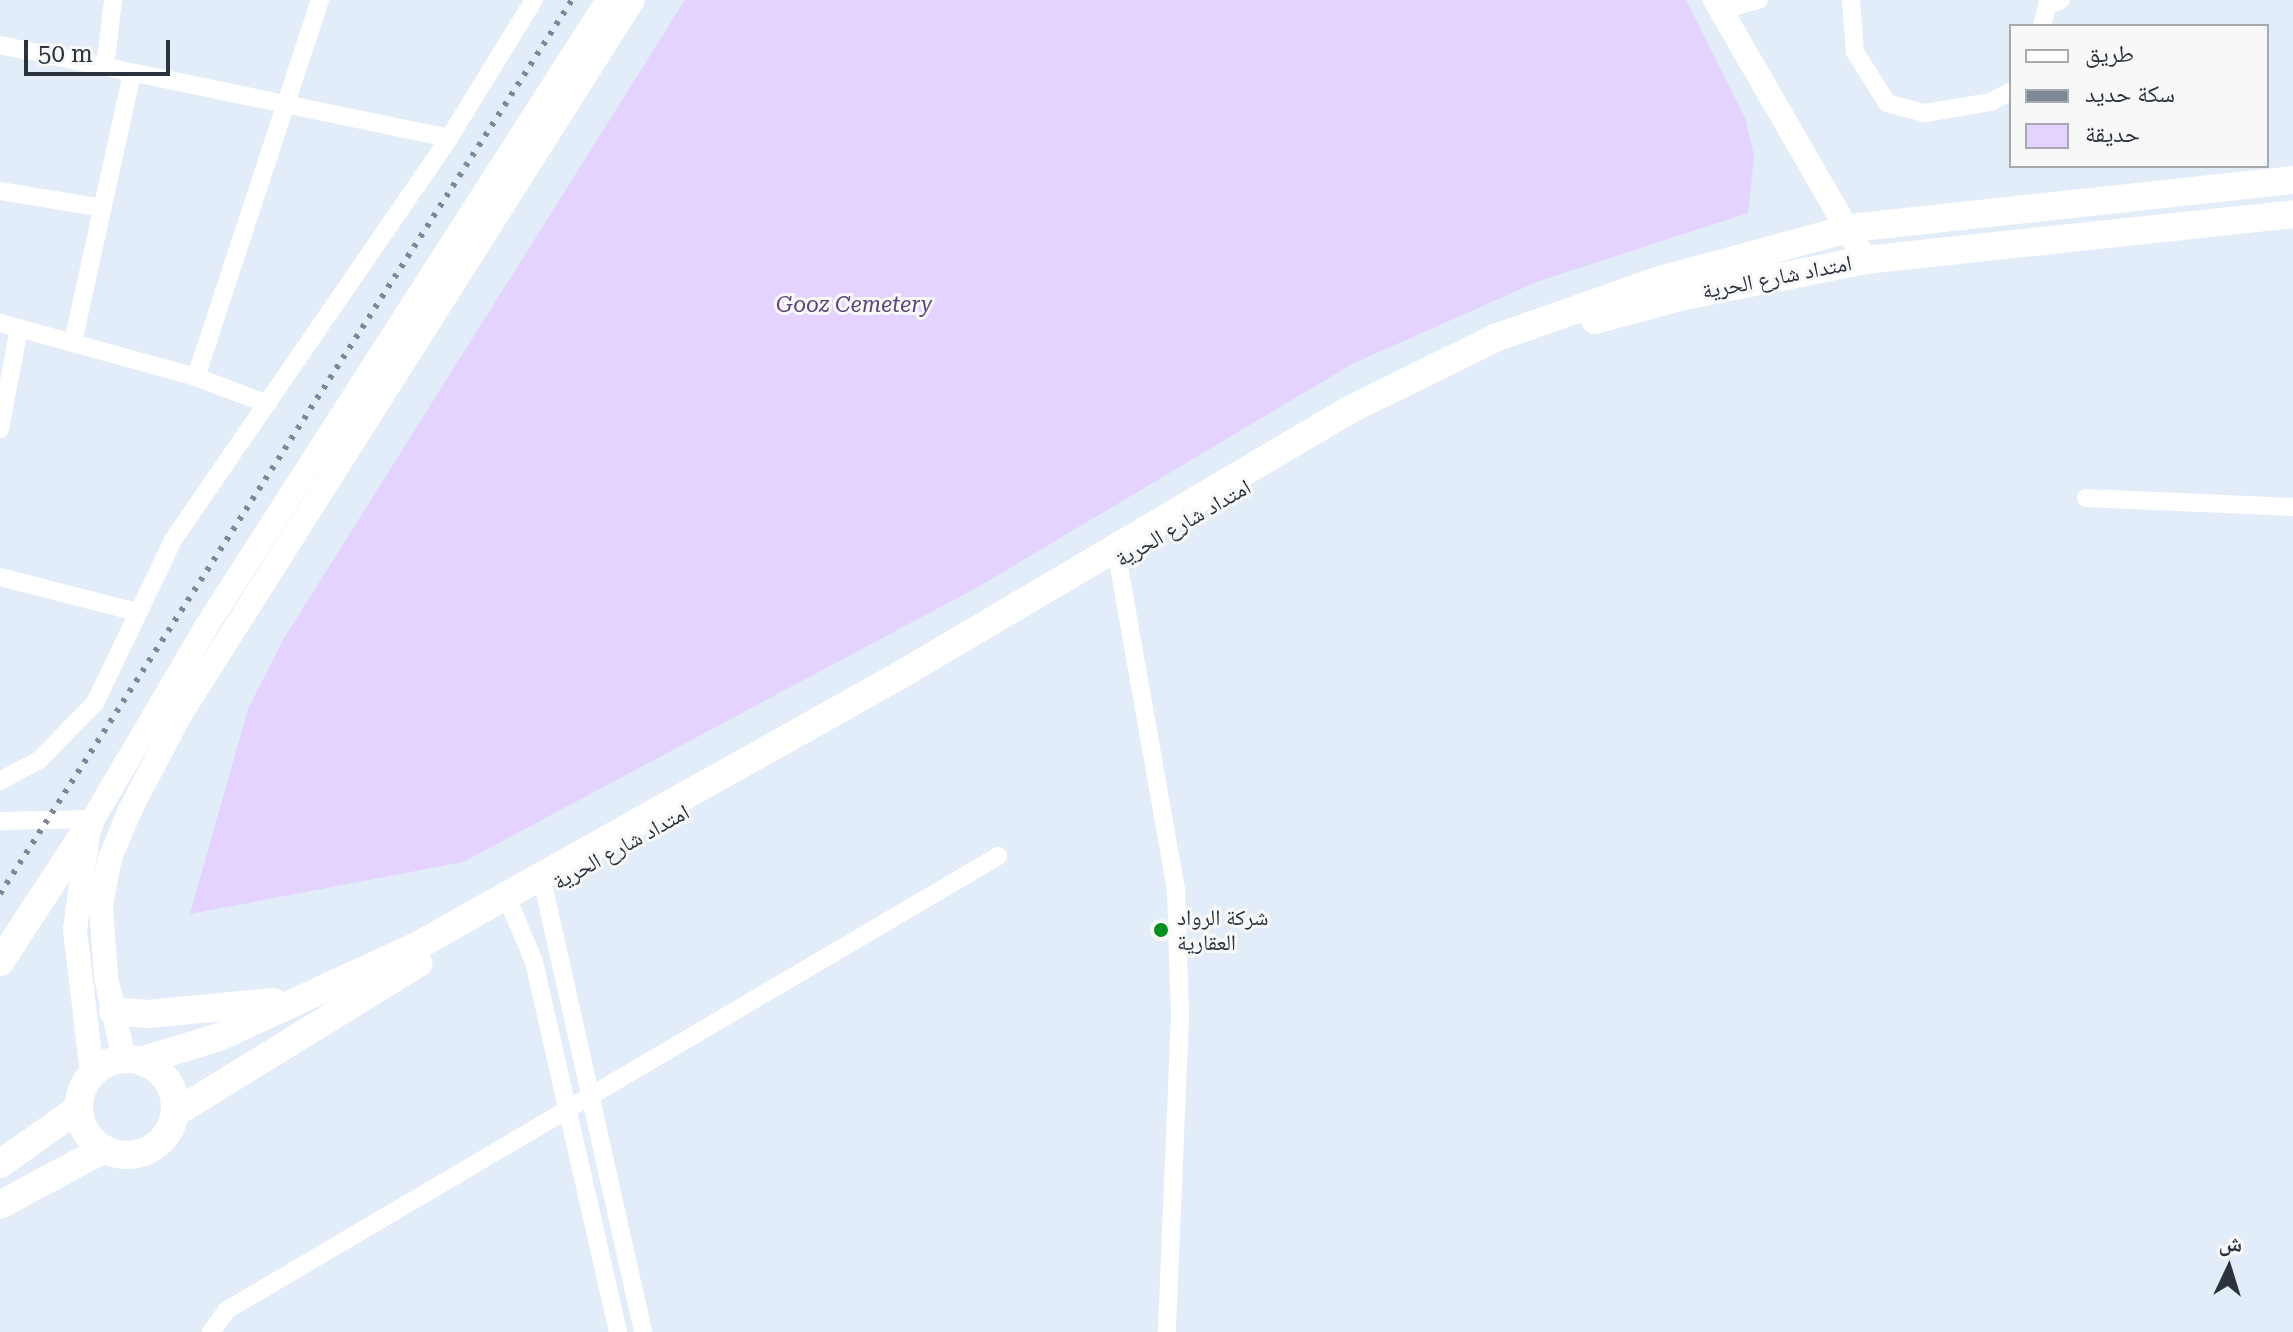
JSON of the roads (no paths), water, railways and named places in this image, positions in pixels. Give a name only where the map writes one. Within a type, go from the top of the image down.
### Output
[{"type":"main road","points":[[0,962],[91,823],[206,627],[608,0]]},
{"type":"main road","points":[[175,1113],[171,1087],[133,1060],[113,1011],[100,928],[104,879],[151,769],[358,431],[633,0]]},
{"type":"main road","points":[[1718,5],[1792,140],[1851,228],[1865,260]]},
{"type":"main road","name":"امتداد شارع الحرية","points":[[542,883],[902,674],[1166,514],[1431,369],[1585,305],[1851,228],[2293,180]]},
{"type":"main road","name":"امتداد شارع الحرية","points":[[542,883],[1118,561],[1361,420],[1501,353],[1684,296],[1865,260],[2293,214]]},
{"type":"main road","points":[[0,1164],[79,1108],[92,1073],[75,930],[91,823]]},
{"type":"main road","points":[[79,1108],[86,1132],[104,1149],[124,1155],[144,1152],[161,1140],[175,1113],[542,883]]},
{"type":"main road","points":[[92,1073],[219,1037],[509,902]]},
{"type":"main road","points":[[113,1011],[222,1009],[310,997]]},
{"type":"main road","points":[[0,1205],[104,1149]]},
{"type":"street","points":[[105,67],[113,0]]},
{"type":"street","points":[[196,377],[320,0]]},
{"type":"street","points":[[0,781],[39,760],[95,703],[116,669],[136,612],[173,540],[449,138],[534,0]]},
{"type":"street","points":[[1718,5],[1759,0]]},
{"type":"street","points":[[1851,0],[1855,52],[1887,103],[1925,113],[1991,102],[2009,92]]},
{"type":"street","points":[[2042,24],[2047,6],[2061,0]]},
{"type":"street","points":[[0,45],[449,138]]},
{"type":"street","points":[[73,342],[132,73]]},
{"type":"street","points":[[0,191],[103,208]]},
{"type":"street","points":[[0,323],[196,377],[268,404]]},
{"type":"street","points":[[0,429],[19,328]]},
{"type":"street","points":[[2086,498],[2293,507]]},
{"type":"street","points":[[1118,561],[1176,889],[1180,1017],[1167,1332]]},
{"type":"street","points":[[0,577],[136,612]]},
{"type":"street","points":[[0,821],[91,823]]},
{"type":"street","points":[[211,1332],[227,1310],[998,856]]},
{"type":"street","points":[[542,883],[643,1332]]},
{"type":"street","points":[[509,902],[534,962],[618,1332]]},
{"type":"railway","points":[[0,894],[572,0]]},
{"type":"place","name":"شركة الرواد العقارية","points":[[1161,930]]},
{"type":"park label","name":"Gooz Cemetery","points":[[854,305]]}]
